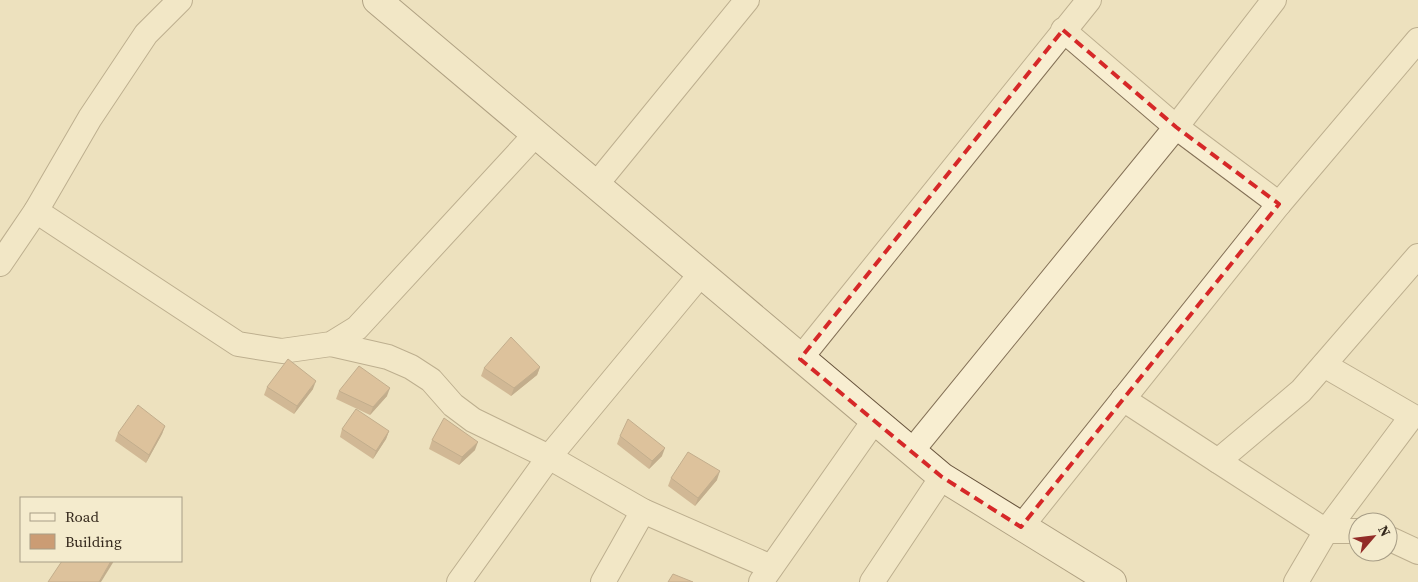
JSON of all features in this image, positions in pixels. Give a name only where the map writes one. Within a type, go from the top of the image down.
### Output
[{"type":"street","points":[[0,264],[36,211],[90,118],[146,34],[180,0]]},
{"type":"street","points":[[377,0],[700,275],[942,477],[1112,582]]},
{"type":"street","points":[[595,186],[748,0]]},
{"type":"street","points":[[800,359],[1088,0]]},
{"type":"street","points":[[911,452],[1176,127],[1274,0]]},
{"type":"street","points":[[1063,30],[1176,127],[1279,204]]},
{"type":"street","points":[[1021,527],[1279,204],[1418,40]]},
{"type":"street","points":[[331,344],[357,328],[536,135]]},
{"type":"street","points":[[36,211],[238,344],[282,351],[331,344],[388,357],[411,367],[431,380],[453,404],[472,420],[549,457],[643,511],[766,575],[874,421]]},
{"type":"street","points":[[1218,461],[1301,391],[1418,256]]},
{"type":"street","points":[[459,582],[549,457],[700,275]]},
{"type":"street","points":[[1296,582],[1326,531],[1415,416],[1324,365]]},
{"type":"street","points":[[1123,399],[1326,531],[1348,531]]},
{"type":"street","points":[[872,582],[942,477]]},
{"type":"street","points":[[603,582],[643,511]]},
{"type":"street","points":[[1398,543],[1418,552]]},
{"type":"highlighted area","points":[[1063,30],[1176,127],[1279,204],[1021,527],[942,477],[800,359]]},
{"type":"building","points":[[511,337],[540,367],[514,388],[484,368]]},
{"type":"building","points":[[288,359],[316,381],[297,406],[267,387]]},
{"type":"building","points":[[359,366],[390,388],[373,407],[339,391]]},
{"type":"building","points":[[138,405],[165,426],[149,455],[118,433]]},
{"type":"building","points":[[356,409],[389,431],[376,451],[342,429]]},
{"type":"building","points":[[444,418],[478,442],[462,457],[432,440]]},
{"type":"building","points":[[628,419],[665,448],[652,461],[620,436]]},
{"type":"building","points":[[688,452],[720,471],[698,498],[671,478]]},
{"type":"building","points":[[61,562],[110,562],[99,582],[48,582]]},
{"type":"building","points":[[673,574],[693,582],[668,582]]}]
